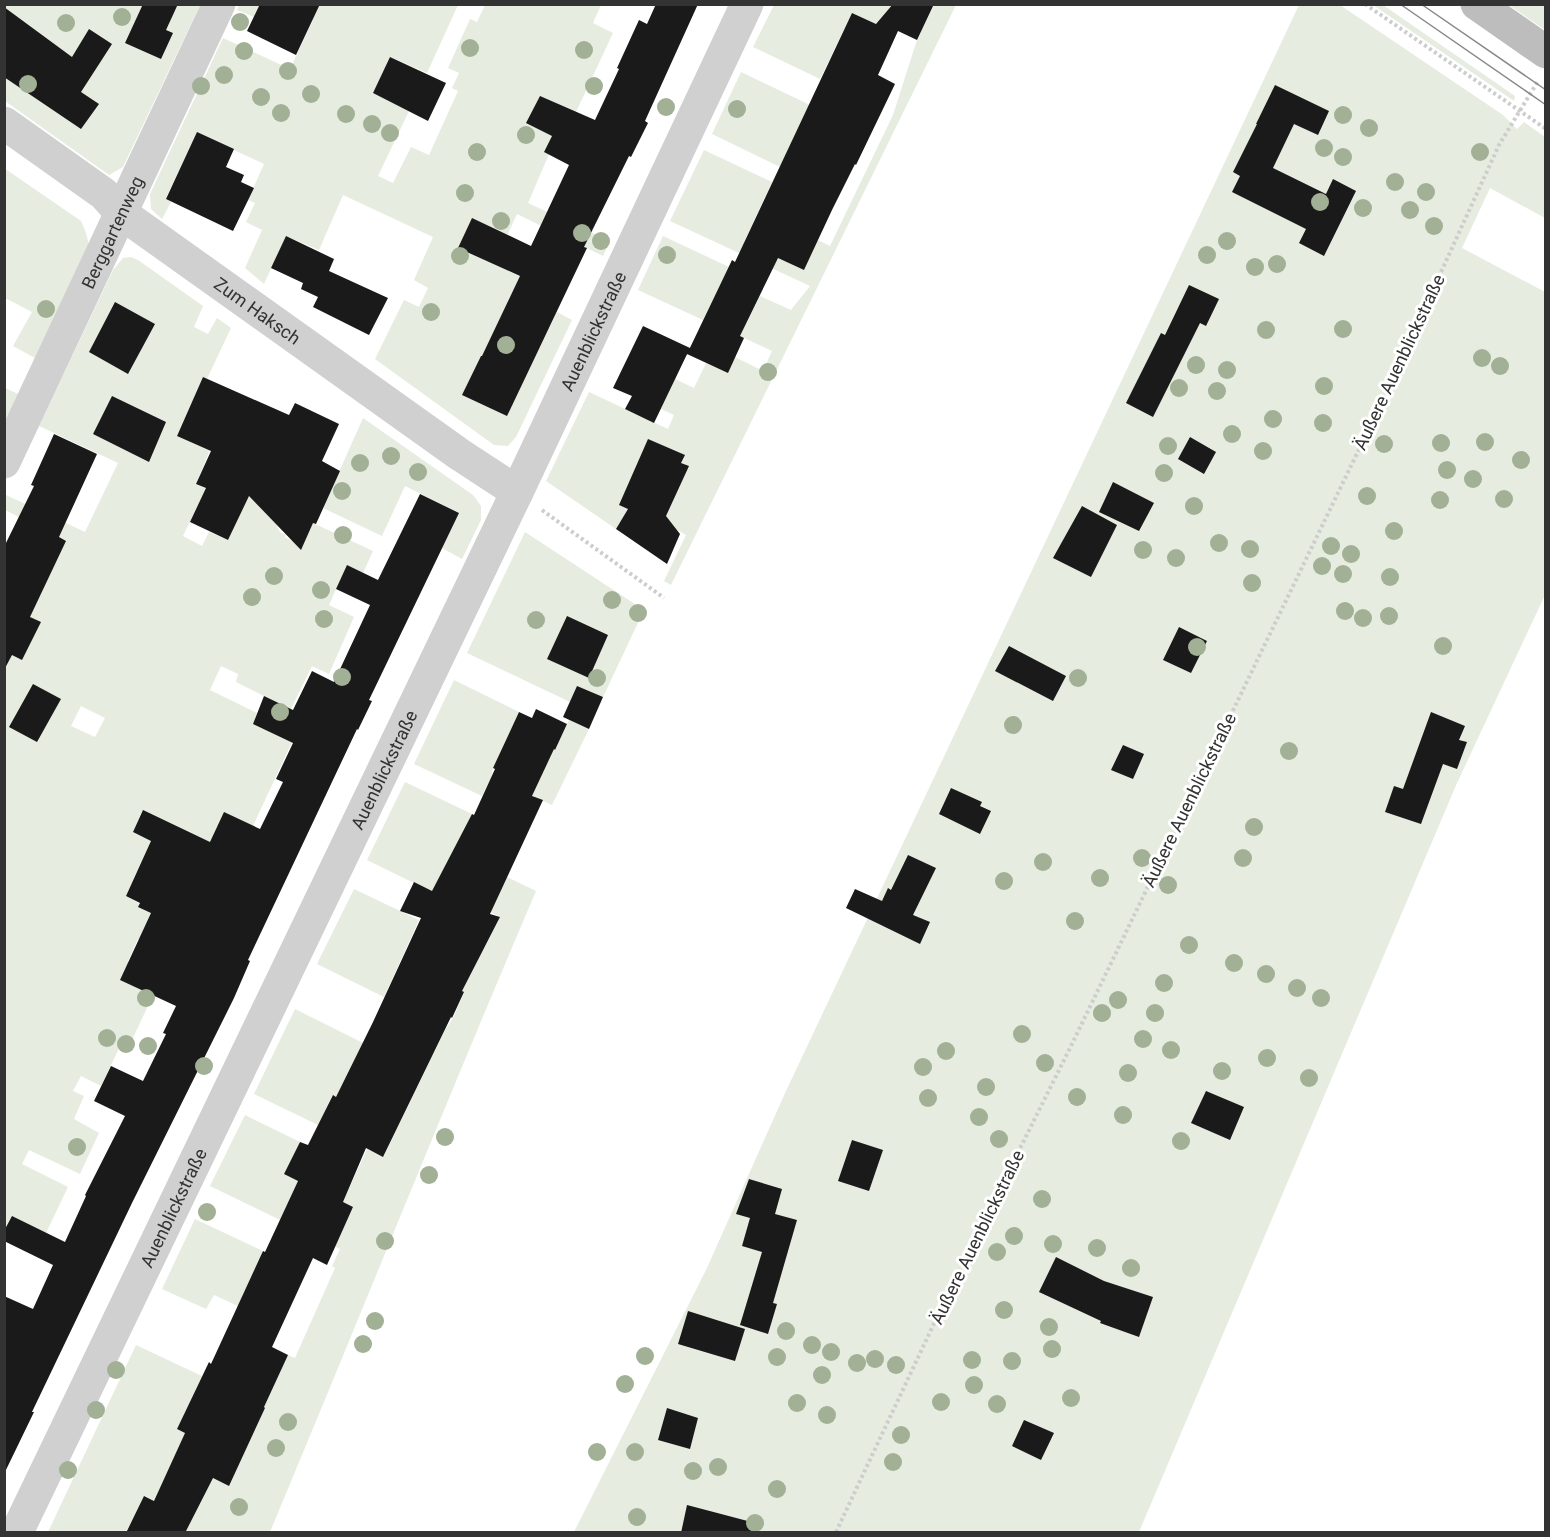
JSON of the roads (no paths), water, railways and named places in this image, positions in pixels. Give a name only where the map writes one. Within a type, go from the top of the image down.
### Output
[{"type":"street","name":"Berggartenweg","points":[[4,462],[219,4]]},
{"type":"street","name":"Auenblickstraße","points":[[17,1533],[517,492],[747,4]]},
{"type":"street","points":[[1477,4],[1543,64]]},
{"type":"street","name":"Zum Haksch","points":[[4,123],[104,194],[121,213],[459,454],[517,492]]},
{"type":"tram line","points":[[1400,4],[1546,105]]},
{"type":"tram line","points":[[1421,4],[1546,90]]}]
